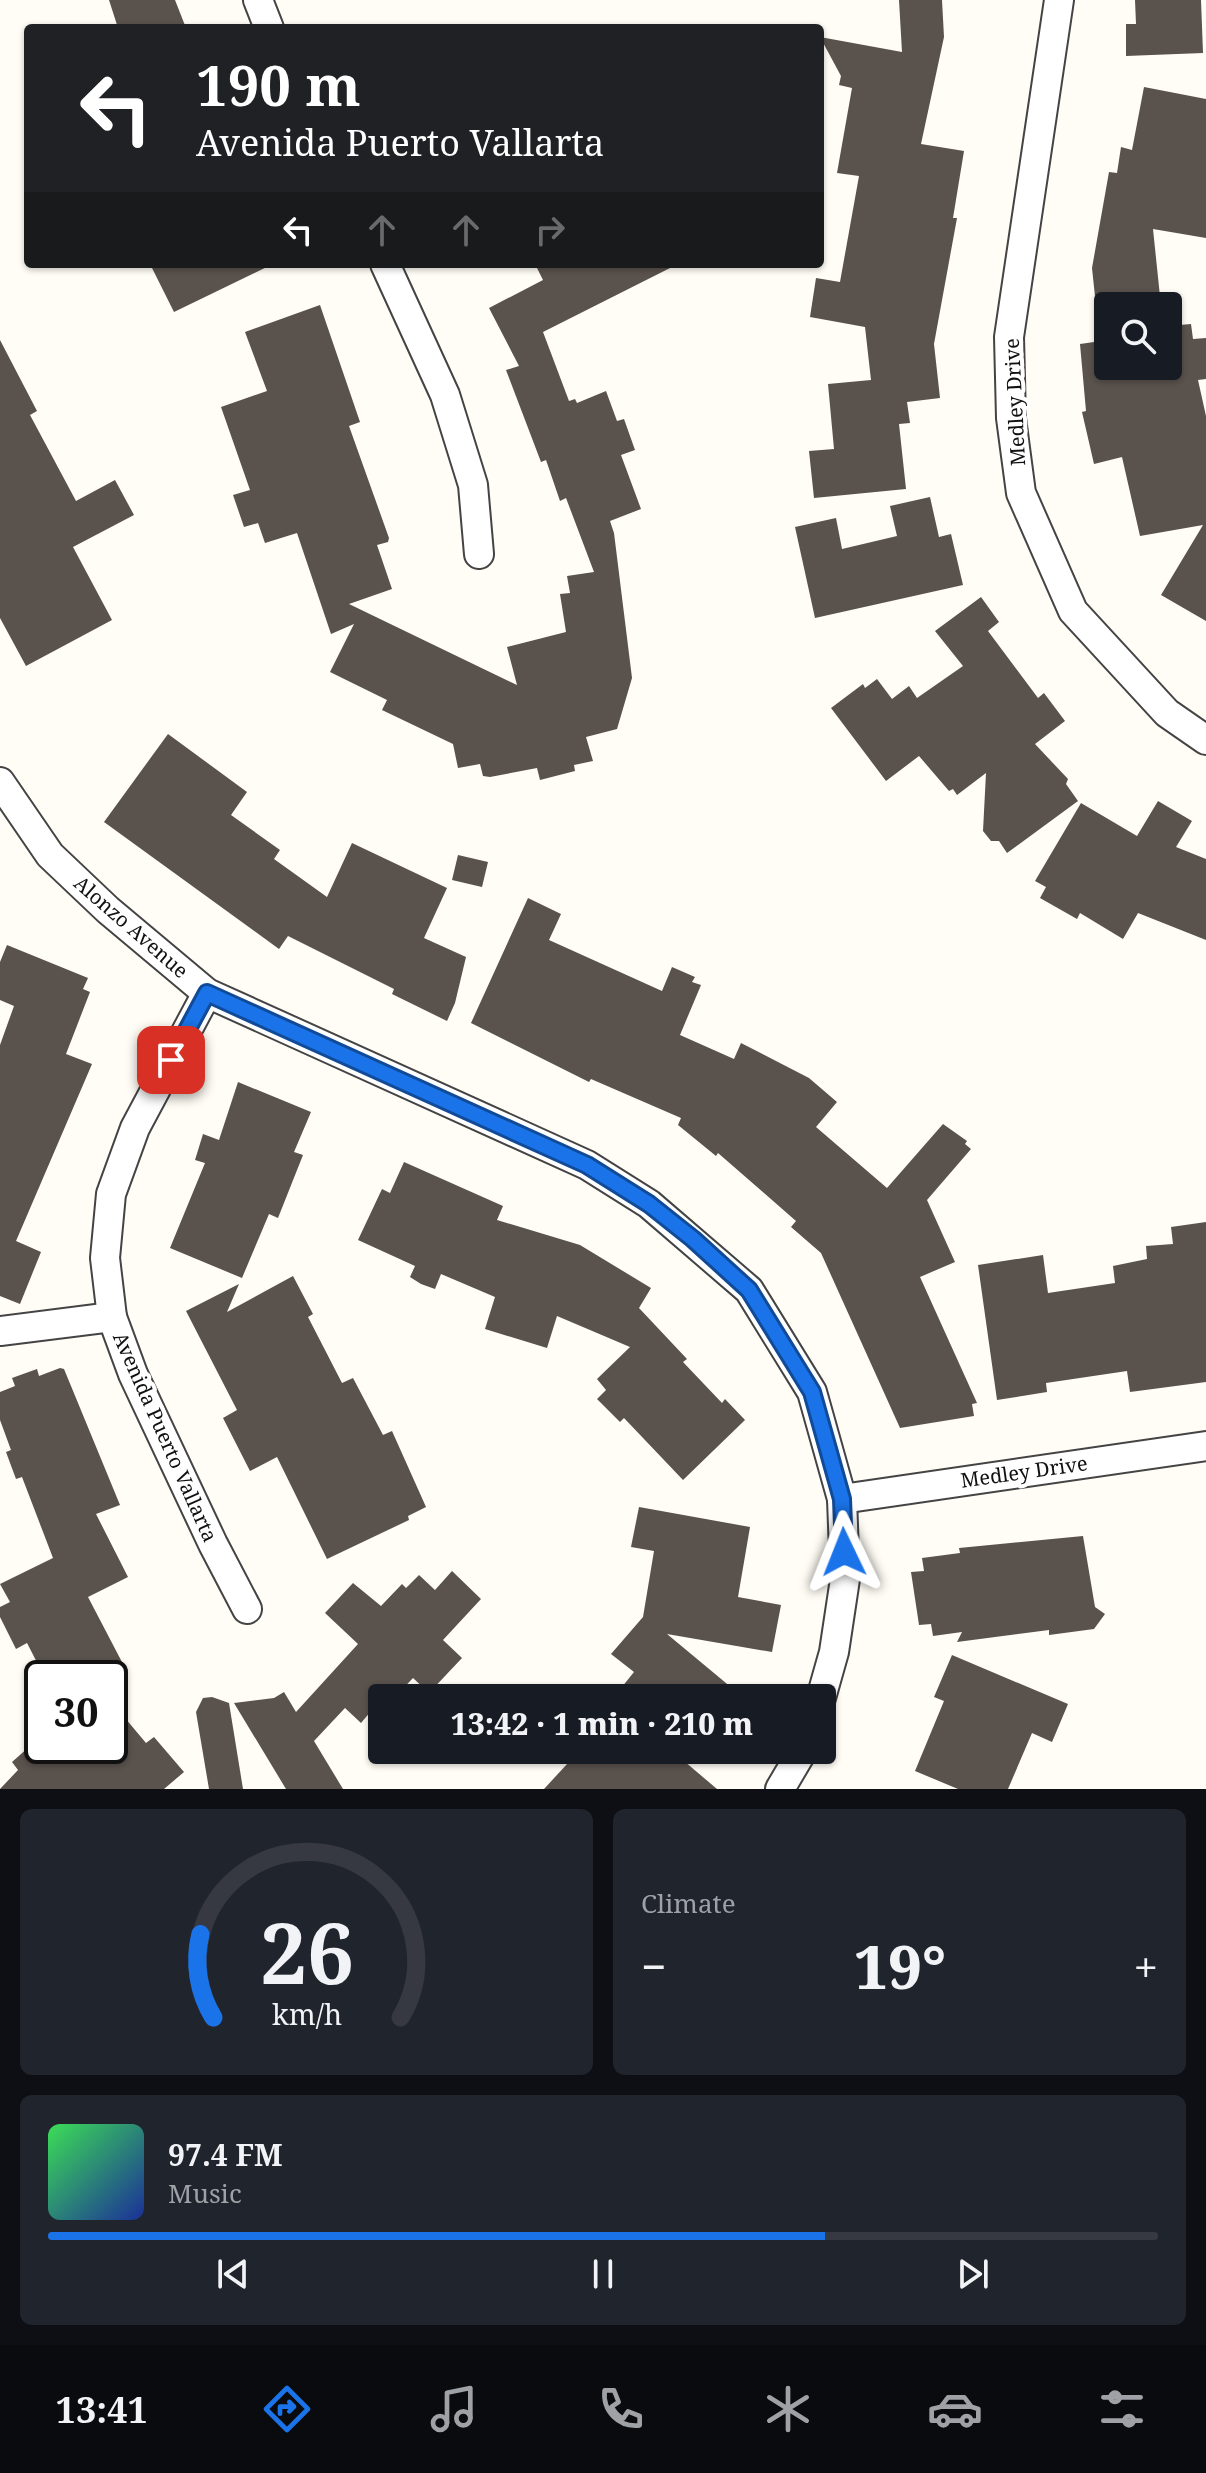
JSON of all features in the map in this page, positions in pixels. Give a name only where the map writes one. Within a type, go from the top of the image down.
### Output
[{"type":"street","points":[[258,0],[267,24]]},
{"type":"street","name":"Medley Drive","points":[[1059,0],[1009,337],[1011,418],[1021,493],[1073,611],[1167,713],[1206,740]]},
{"type":"street","points":[[387,268],[445,395],[473,485],[479,554]]},
{"type":"street","name":"Alonzo Avenue","points":[[0,782],[50,855],[118,919],[207,993],[587,1165],[649,1204],[749,1290],[779,1333],[812,1392],[842,1499],[845,1579],[834,1652],[825,1684]]},
{"type":"street","name":"Avenida Puerto Vallarta","points":[[207,993],[135,1128],[111,1194],[105,1258],[112,1317],[133,1374],[247,1609]]},
{"type":"street","points":[[0,1331],[112,1317]]},
{"type":"street","name":"Medley Drive","points":[[842,1499],[1206,1446]]},
{"type":"street","points":[[780,1789],[795,1764]]},
{"type":"building","points":[[109,0],[175,0],[184,24],[117,24]]},
{"type":"building","points":[[899,0],[942,0],[944,37],[921,144],[964,151],[953,218],[957,218],[934,344],[940,398],[907,402],[910,423],[899,424],[906,489],[814,498],[809,451],[834,449],[828,384],[871,380],[865,327],[810,317],[816,278],[840,282],[859,176],[837,173],[852,88],[839,85],[841,76],[824,44],[824,38],[902,52]]},
{"type":"building","points":[[1135,0],[1201,0],[1203,53],[1126,56],[1126,24],[1136,24]]},
{"type":"building","points":[[1144,87],[1206,99],[1206,238],[1153,229],[1160,292],[1095,292],[1092,268],[1109,172],[1117,173],[1121,147],[1132,150]]},
{"type":"building","points":[[152,268],[265,268],[174,312]]},
{"type":"building","points":[[537,268],[670,268],[543,332],[569,401],[575,399],[577,403],[606,391],[617,421],[624,419],[635,450],[621,455],[641,509],[610,521],[632,678],[617,729],[586,737],[593,761],[574,765],[575,771],[540,780],[537,768],[490,777],[483,776],[480,764],[458,768],[453,744],[382,710],[387,700],[330,672],[354,624],[331,634],[297,533],[265,543],[258,523],[244,527],[233,495],[250,490],[221,407],[267,391],[245,332],[320,305],[360,422],[349,426],[389,538],[388,542],[377,545],[392,589],[349,604],[517,685],[507,647],[566,632],[560,594],[570,593],[567,576],[594,572],[566,498],[560,501],[546,460],[541,462],[506,370],[519,366],[489,308],[543,280]]},
{"type":"building","points":[[1191,324],[1193,339],[1206,338],[1206,379],[1198,380],[1206,416],[1206,621],[1161,595],[1203,525],[1140,536],[1122,457],[1094,464],[1082,412],[1086,411],[1080,344],[1094,342],[1094,380],[1182,380],[1182,325]]},
{"type":"building","points":[[0,340],[37,411],[30,415],[76,501],[115,480],[134,515],[73,547],[112,620],[26,666],[0,618]]},
{"type":"building","points":[[930,497],[939,537],[951,534],[963,585],[815,618],[795,527],[836,518],[842,549],[897,536],[890,506]]},
{"type":"building","points":[[981,597],[999,622],[988,631],[1038,698],[1044,693],[1065,721],[1035,744],[1068,779],[1066,784],[1078,801],[1007,853],[999,841],[991,841],[983,831],[986,773],[957,795],[953,789],[949,791],[919,756],[886,781],[831,708],[863,684],[865,688],[877,679],[892,699],[909,686],[917,698],[963,666],[935,631]]},
{"type":"building","points":[[168,734],[247,792],[231,815],[280,850],[274,859],[327,897],[352,843],[447,888],[424,938],[466,957],[455,1003],[447,1021],[392,994],[394,989],[288,936],[279,949],[104,822]]},
{"type":"building","points":[[1158,801],[1192,821],[1176,847],[1206,859],[1206,940],[1138,913],[1123,939],[1080,913],[1077,919],[1040,898],[1046,887],[1035,881],[1081,803],[1137,836]]},
{"type":"building","points":[[458,855],[488,862],[482,887],[452,880]]},
{"type":"building","points":[[528,898],[561,914],[549,940],[662,991],[672,967],[695,977],[692,982],[701,985],[680,1035],[734,1059],[741,1043],[809,1078],[837,1102],[816,1127],[887,1188],[943,1124],[967,1141],[965,1144],[971,1149],[927,1200],[955,1262],[920,1277],[977,1403],[972,1404],[974,1416],[900,1428],[821,1253],[791,1227],[796,1221],[718,1153],[716,1156],[678,1125],[681,1118],[591,1079],[589,1082],[471,1023]]},
{"type":"building","points":[[7,945],[88,978],[83,989],[90,992],[66,1054],[92,1064],[16,1241],[41,1252],[20,1304],[0,1296],[0,1045],[14,1006],[0,1000],[0,962]]},
{"type":"building","points":[[238,1082],[311,1112],[294,1152],[303,1155],[278,1218],[269,1214],[242,1278],[170,1248],[205,1163],[195,1160],[203,1134],[219,1140]]},
{"type":"building","points":[[404,1162],[503,1206],[497,1220],[580,1245],[651,1288],[639,1308],[687,1359],[683,1362],[722,1403],[725,1399],[745,1420],[683,1480],[624,1418],[620,1422],[597,1399],[606,1390],[597,1379],[630,1347],[557,1316],[547,1348],[485,1329],[495,1297],[441,1274],[435,1289],[421,1284],[410,1277],[415,1266],[358,1240],[382,1189],[390,1193]]},
{"type":"building","points":[[1206,1222],[1206,1382],[1130,1392],[1127,1371],[1046,1383],[1047,1392],[997,1400],[978,1265],[1043,1255],[1048,1293],[1115,1283],[1113,1266],[1147,1259],[1146,1246],[1173,1244],[1171,1227]]},
{"type":"building","points":[[293,1276],[313,1314],[308,1317],[342,1383],[353,1378],[383,1435],[392,1431],[426,1507],[408,1516],[409,1520],[327,1559],[277,1457],[250,1471],[223,1418],[237,1410],[186,1311],[239,1284],[227,1312]]},
{"type":"building","points":[[37,1369],[39,1376],[64,1369],[120,1505],[96,1514],[128,1577],[88,1597],[121,1660],[36,1660],[27,1643],[16,1649],[0,1617],[0,1607],[10,1602],[0,1584],[53,1558],[22,1477],[16,1479],[6,1452],[11,1450],[0,1420],[0,1392],[15,1386],[12,1378]]},
{"type":"building","points":[[639,1507],[750,1527],[738,1597],[781,1605],[772,1652],[667,1634],[727,1684],[624,1684],[634,1672],[611,1654],[643,1617],[654,1551],[631,1547]]},
{"type":"building","points":[[1083,1536],[1095,1607],[1105,1614],[1094,1629],[1049,1635],[1049,1630],[957,1642],[962,1632],[933,1636],[931,1624],[919,1625],[911,1572],[924,1571],[922,1558],[960,1553],[959,1548]]},
{"type":"building","points":[[452,1571],[481,1599],[443,1640],[462,1658],[437,1684],[419,1684],[413,1678],[407,1684],[368,1684],[368,1715],[361,1723],[345,1708],[314,1741],[343,1789],[286,1789],[234,1703],[274,1698],[284,1692],[296,1712],[358,1644],[325,1613],[353,1583],[381,1606],[402,1584],[406,1588],[419,1575],[435,1590]]},
{"type":"building","points":[[952,1655],[1068,1704],[1052,1742],[1032,1733],[1008,1789],[958,1789],[915,1771],[944,1701],[934,1697]]},
{"type":"building","points":[[212,1697],[229,1703],[243,1789],[209,1789],[196,1712],[203,1698]]},
{"type":"building","points":[[128,1722],[146,1743],[154,1737],[184,1772],[164,1789],[0,1789],[18,1770],[12,1762],[24,1751],[24,1764],[128,1764]]},
{"type":"building","points":[[567,1764],[688,1764],[717,1789],[544,1789]]},
{"type":"route","points":[[171,1060],[207,993],[587,1165],[649,1204],[749,1290],[779,1333],[812,1392],[831,1449],[842,1499],[844,1552]]}]
